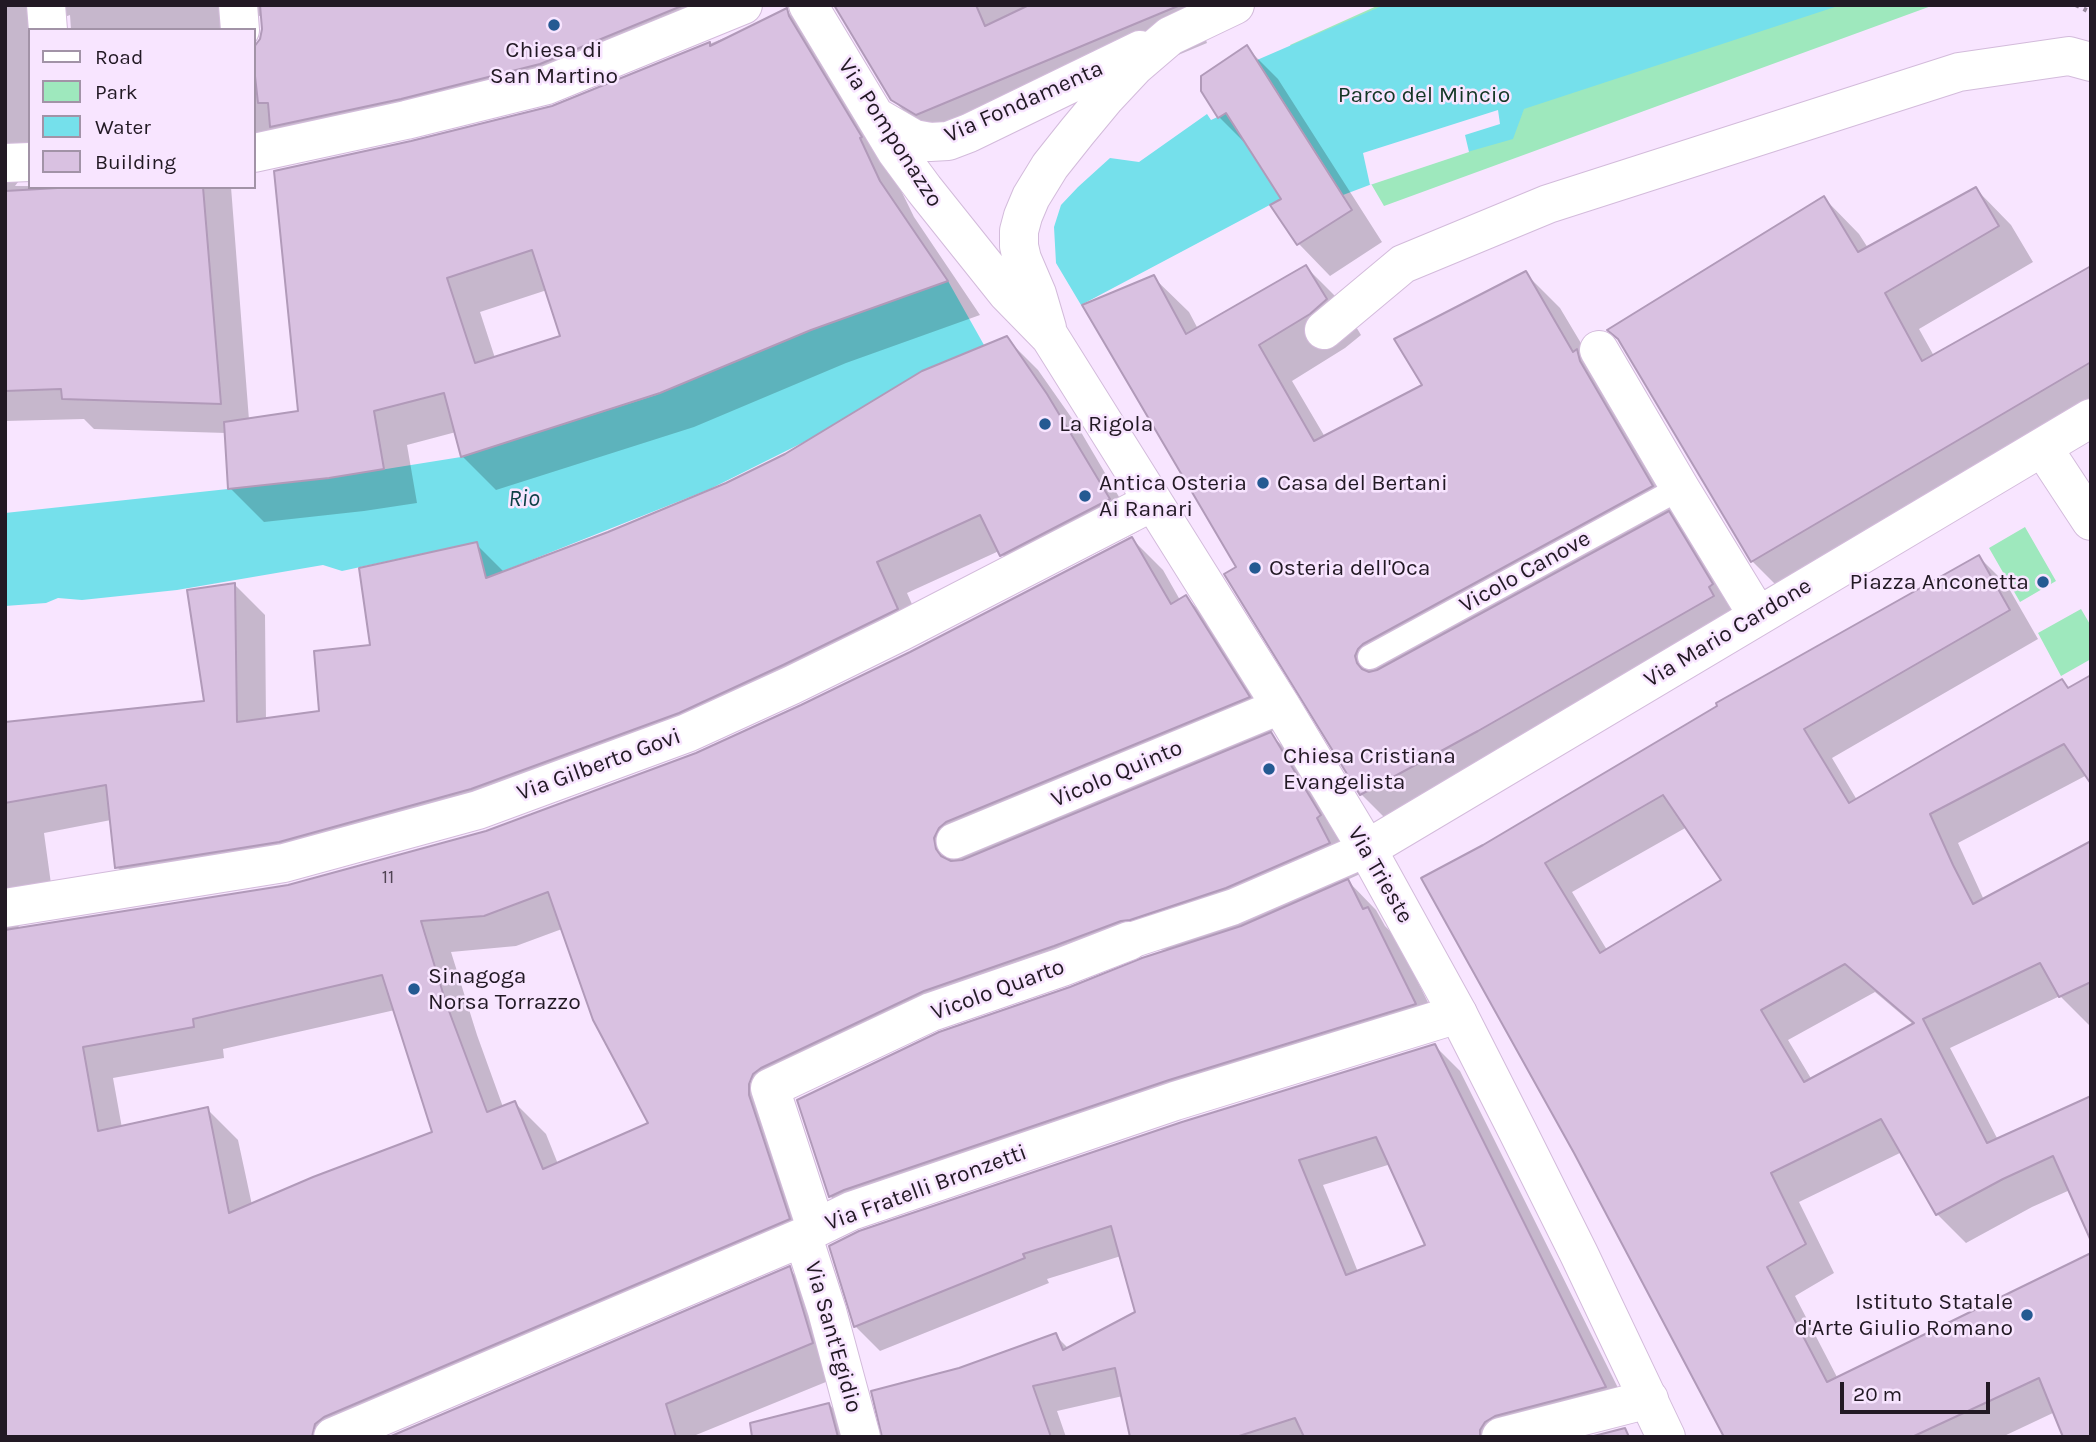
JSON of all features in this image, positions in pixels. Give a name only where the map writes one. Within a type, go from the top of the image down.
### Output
[{"type":"street","points":[[46,5],[48,28]]},
{"type":"street","points":[[238,5],[240,28]]},
{"type":"street","points":[[256,149],[406,120],[547,85],[743,5]]},
{"type":"street","name":"Via Pomponazzo","points":[[808,5],[897,151],[977,257]]},
{"type":"street","name":"Via Fondamenta","points":[[878,118],[914,139],[948,141],[1236,5]]},
{"type":"street","name":"Via Fondamenta","points":[[1031,197],[1050,166],[1106,97],[1135,66],[1170,36]]},
{"type":"street","points":[[1324,330],[1403,264],[1548,204],[1959,72],[2069,56],[2091,62]]},
{"type":"street","points":[[5,163],[28,162]]},
{"type":"street","name":"Via Trieste","points":[[1031,197],[1021,223],[1019,246],[1050,337]]},
{"type":"street","name":"Via Trieste","points":[[977,257],[1007,293],[1050,337],[1281,706],[1367,849],[1458,1014],[1579,1254],[1666,1437]]},
{"type":"street","points":[[1599,350],[1758,615]]},
{"type":"street","name":"Via Mario Cardone","points":[[1367,849],[2091,418]]},
{"type":"street","points":[[2043,448],[2091,521]]},
{"type":"street","name":"Via Gilberto Govi","points":[[5,908],[284,863],[478,810],[687,733],[900,632],[1152,502]]},
{"type":"street","name":"Vicolo Quinto","points":[[954,842],[1281,706]]},
{"type":"street","name":"Vicolo Quarto","points":[[810,1232],[770,1088],[931,1012],[1233,907],[1367,849]]},
{"type":"street","name":"Via Fratelli Bronzetti","points":[[332,1437],[851,1212],[1175,1101],[1458,1014]]},
{"type":"street","name":"Via Sant'Egidio","points":[[810,1232],[827,1311],[861,1437]]},
{"type":"street","points":[[1501,1437],[1649,1399]]},
{"type":"lane","name":"Vicolo Canove","points":[[1370,657],[1680,488]]},
{"type":"green space","name":"Parco del Mincio","points":[[1379,5],[1934,5],[1384,206],[1290,45]]},
{"type":"green space","points":[[2025,527],[2056,581],[2020,602],[1989,548]]},
{"type":"green space","points":[[2081,609],[2091,626],[2091,659],[2061,676],[2038,633]]},
{"type":"water","name":"Parco del Mincio","points":[[1384,5],[1841,5],[1524,109],[1513,139],[1425,164],[1343,195],[1257,60]]},
{"type":"water","points":[[1226,113],[1281,199],[1081,305],[1056,263],[1054,227],[1061,205],[1110,158],[1139,162],[1207,114],[1211,120]]},
{"type":"water","name":"Rio","points":[[948,281],[984,345],[907,380],[814,437],[710,489],[486,578],[476,542],[342,571],[323,565],[177,590],[82,600],[58,598],[46,603],[5,606],[5,513],[330,478],[461,457],[656,395],[802,333]]},
{"type":"pier","points":[[1498,110],[1500,124],[1465,135],[1469,152],[1370,185],[1363,153]]},
{"type":"building","points":[[260,5],[684,5],[540,64],[401,99],[270,127],[268,103],[258,103],[256,85],[256,44],[262,29]]},
{"type":"building","points":[[834,5],[976,5],[985,26],[1029,5],[1178,6],[916,115],[891,100]]},
{"type":"building","points":[[787,8],[789,16],[862,137],[860,138],[880,181],[948,281],[811,330],[660,393],[461,457],[444,393],[374,411],[384,469],[228,489],[224,422],[298,411],[274,171],[552,106],[710,42],[710,46]],"holes":[[[532,250],[560,336],[475,363],[447,278]]]},
{"type":"building","points":[[1247,45],[1352,210],[1297,245],[1270,205],[1281,199],[1226,113],[1218,118],[1201,91],[1201,76]]},
{"type":"building","points":[[1976,187],[1999,226],[1885,293],[1922,361],[2091,266],[2091,362],[1751,562],[1618,339],[1607,330],[1824,196],[1858,252]]},
{"type":"building","points":[[203,189],[221,404],[62,399],[61,389],[5,391],[5,191]]},
{"type":"building","points":[[1306,265],[1327,299],[1310,314],[1259,345],[1314,441],[1422,385],[1394,339],[1526,271],[1573,352],[1577,349],[1580,361],[1653,486],[1363,644],[1355,656],[1362,669],[1369,672],[1377,670],[1669,511],[1713,584],[1709,587],[1714,596],[1360,795],[1224,574],[1236,567],[1082,305],[1154,275],[1186,334]]},
{"type":"building","points":[[1007,336],[1047,394],[1110,499],[1000,556],[980,515],[877,562],[898,609],[783,665],[679,713],[471,789],[279,842],[115,868],[106,785],[5,803],[5,722],[204,701],[187,590],[235,583],[237,722],[319,711],[314,651],[370,645],[359,568],[477,542],[486,578],[608,532],[726,483],[785,454],[922,371]]},
{"type":"building","points":[[1132,537],[1171,604],[1186,595],[1250,697],[946,822],[934,838],[936,849],[941,856],[951,861],[962,860],[1271,732],[1321,815],[1317,818],[1330,843],[1226,888],[1121,921],[924,991],[761,1068],[753,1074],[749,1095],[790,1219],[324,1417],[315,1424],[312,1437],[5,1437],[5,930],[288,885],[486,831],[696,753],[910,652]],"holes":[[[548,892],[593,1020],[648,1123],[543,1169],[515,1101],[487,1112],[446,1003],[421,921],[484,916]],[[382,975],[432,1132],[313,1177],[229,1213],[208,1107],[98,1131],[83,1047],[194,1027],[193,1019]]]},
{"type":"building","points":[[1979,555],[2010,610],[1804,729],[1849,803],[2062,679],[2068,688],[2091,675],[2091,784],[2064,744],[1930,814],[1973,904],[2091,841],[2091,982],[2059,997],[2040,963],[1923,1019],[1987,1143],[2091,1096],[2091,1241],[2053,1156],[1936,1215],[1881,1119],[1771,1173],[1806,1244],[1767,1267],[1827,1382],[2091,1253],[2091,1437],[2063,1437],[2039,1378],[1912,1437],[1724,1437],[1574,1153],[1421,878],[1483,845],[1717,706],[1716,703]],"holes":[[[1663,795],[1721,880],[1600,953],[1545,863]],[[1845,964],[1914,1023],[1804,1082],[1761,1010]]]},
{"type":"building","points":[[1348,879],[1363,909],[1368,907],[1416,1004],[1169,1080],[829,1197],[797,1100],[939,1032],[1070,987],[1142,958],[1241,926]]},
{"type":"building","points":[[1435,1044],[1606,1387],[1495,1416],[1485,1422],[1480,1430],[1480,1437],[1304,1437],[1295,1418],[1236,1437],[1130,1437],[1115,1368],[1033,1386],[1051,1437],[882,1437],[871,1391],[959,1368],[1056,1333],[1063,1350],[1135,1312],[1111,1226],[1023,1254],[1025,1258],[854,1327],[829,1246],[859,1231],[1182,1122]],"holes":[[[1376,1137],[1425,1245],[1346,1275],[1299,1160]]]},
{"type":"building","points":[[790,1266],[813,1343],[666,1404],[676,1437],[389,1437]]},
{"type":"building","points":[[829,1403],[838,1437],[752,1437],[750,1423]]},
{"type":"building","points":[[1625,1428],[1629,1437],[1590,1437]]},
{"type":"place","name":"Chiesa di San Martino","points":[[554,25]]},
{"type":"place","name":"La Rigola","points":[[1045,424]]},
{"type":"place","name":"Casa del Bertani","points":[[1263,483]]},
{"type":"place","name":"Antica Osteria Ai Ranari","points":[[1085,496]]},
{"type":"place","name":"Osteria dell'Oca","points":[[1255,568]]},
{"type":"place","name":"Piazza Anconetta","points":[[2043,582]]},
{"type":"place","name":"Chiesa Cristiana Evangelista","points":[[1269,769]]},
{"type":"place","name":"Sinagoga Norsa Torrazzo","points":[[414,989]]},
{"type":"place","name":"Istituto Statale d'Arte Giulio Romano","points":[[2027,1315]]}]
